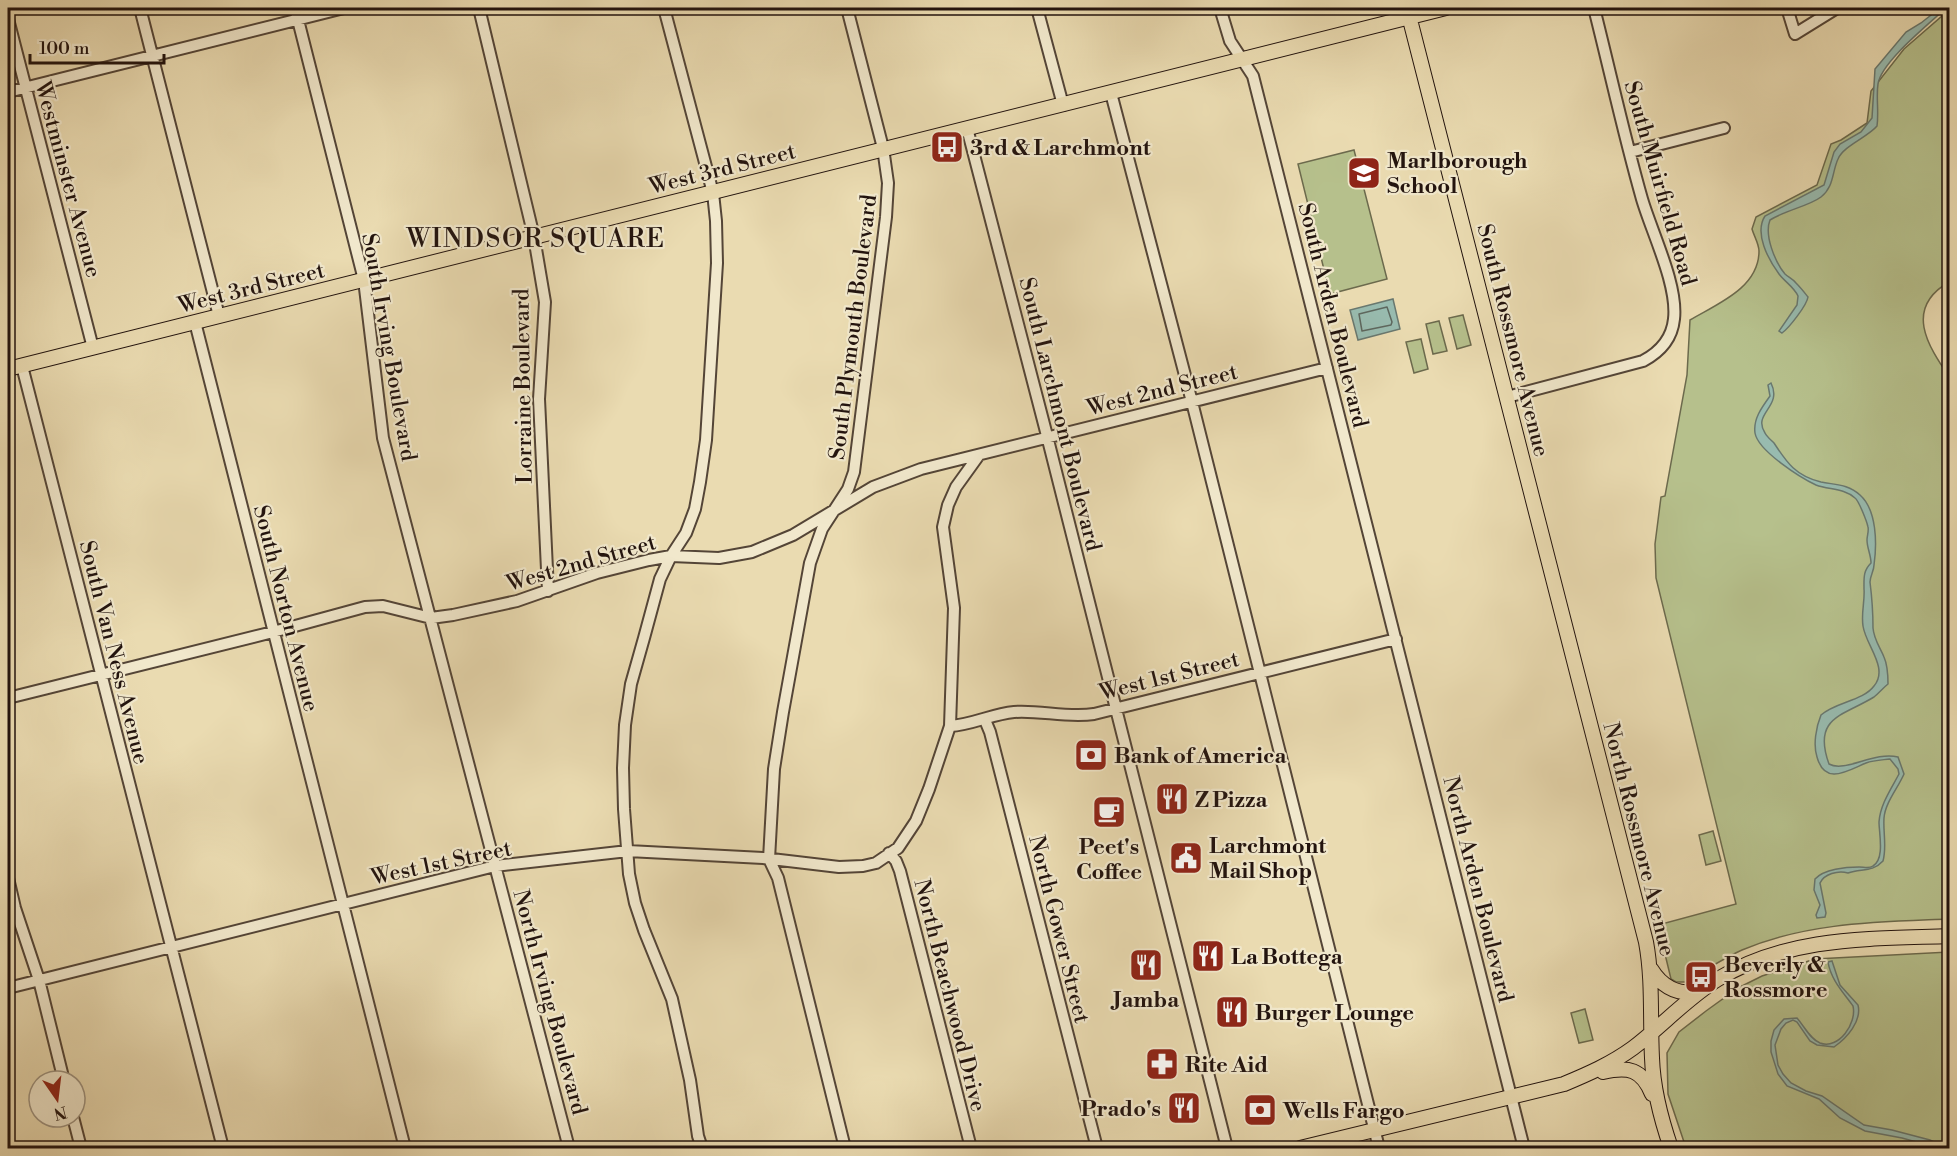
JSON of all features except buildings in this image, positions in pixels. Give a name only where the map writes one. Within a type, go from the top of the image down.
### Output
[{"type":"main road","name":"West 3rd Street","points":[[8,369],[713,193],[883,148],[1111,93],[1408,12],[1446,8]]},
{"type":"main road","name":"South Rossmore Avenue","points":[[1408,12],[1563,613]]},
{"type":"main road","name":"North Rossmore Avenue","points":[[1563,613],[1636,900],[1650,967],[1653,1073],[1661,1116],[1671,1149]]},
{"type":"main road","points":[[1564,1084],[1612,1062],[1699,992],[1748,963],[1790,949],[1833,941],[1950,936]]},
{"type":"main road","points":[[1650,967],[1662,983],[1670,989],[1689,994],[1699,992]]},
{"type":"main road","points":[[1300,1149],[1614,1070],[1631,1070],[1645,1080],[1661,1116]]},
{"type":"street","points":[[140,8],[219,316]]},
{"type":"street","name":"South Irving Boulevard","points":[[295,8],[364,280],[383,438],[495,866]]},
{"type":"street","points":[[8,92],[344,8]]},
{"type":"street","name":"Lorraine Boulevard","points":[[479,8],[534,237],[545,302],[539,399],[548,591]]},
{"type":"street","points":[[664,8],[713,193],[717,263],[706,440],[695,509],[686,533],[660,579],[631,684],[625,725],[624,809],[629,874],[635,903],[672,999],[702,1149]]},
{"type":"street","name":"South Plymouth Boulevard","points":[[769,859],[774,769],[810,563],[822,528],[835,510],[854,472],[886,217],[888,183],[883,148],[847,8]]},
{"type":"street","points":[[1037,8],[1063,105]]},
{"type":"street","name":"South Arden Boulevard","points":[[1220,8],[1227,34],[1253,76],[1396,639]]},
{"type":"street","name":"South Muirfield Road","points":[[1507,397],[1643,361],[1661,349],[1674,321],[1672,292],[1647,217],[1594,8]]},
{"type":"street","points":[[1787,8],[1795,34],[1837,8]]},
{"type":"street","name":"Westminster Avenue","points":[[8,19],[93,348]]},
{"type":"street","points":[[1111,93],[1192,402],[1379,1149]]},
{"type":"street","name":"South Larchmont Boulevard","points":[[967,128],[1048,437],[1227,1149]]},
{"type":"street","points":[[1630,152],[1724,128]]},
{"type":"street","name":"South Norton Avenue","points":[[195,322],[405,1149]]},
{"type":"street","name":"South Van Ness Avenue","points":[[22,366],[223,1149]]},
{"type":"street","name":"West 2nd Street","points":[[8,698],[365,607],[383,606],[431,618],[486,609],[548,591],[597,573],[671,556],[719,558],[752,552],[793,535],[873,487],[921,469],[1327,368]]},
{"type":"street","points":[[889,853],[898,848],[923,806],[950,726],[954,608],[943,527],[948,505],[956,487],[979,454]]},
{"type":"street","name":"West 1st Street","points":[[950,726],[1013,712],[1083,716],[1116,710],[1396,639]]},
{"type":"street","name":"North Arden Boulevard","points":[[1396,639],[1524,1149]]},
{"type":"street","name":"North Gower Street","points":[[985,720],[990,732],[1097,1149]]},
{"type":"street","name":"West 1st Street","points":[[8,988],[495,866],[628,851],[769,859],[839,867],[876,863],[889,853]]},
{"type":"street","name":"North Beachwood Drive","points":[[889,853],[896,861],[900,872],[971,1149]]},
{"type":"street","points":[[769,859],[778,878],[845,1149]]},
{"type":"street","name":"North Irving Boulevard","points":[[495,866],[569,1149]]},
{"type":"street","points":[[8,878],[11,909],[39,980],[61,1069]]},
{"type":"street","points":[[77,1129],[81,1149]]},
{"type":"green space","points":[[1949,10],[1949,282],[1935,292],[1927,303],[1923,315],[1928,340],[1950,378],[1949,919],[1844,925],[1792,934],[1742,950],[1686,982],[1676,982],[1671,979],[1658,925],[1736,904],[1656,578],[1655,544],[1661,497],[1665,496],[1687,375],[1690,320],[1724,301],[1744,285],[1757,264],[1759,248],[1752,229],[1756,217],[1817,185],[1831,144],[1867,123],[1871,91],[1904,49]]},
{"type":"green space","points":[[1354,150],[1387,279],[1330,294],[1298,164]]},
{"type":"green space","points":[[1463,315],[1471,345],[1457,349],[1449,318]]},
{"type":"green space","points":[[1439,321],[1447,351],[1433,354],[1426,324]]},
{"type":"green space","points":[[1421,339],[1428,369],[1414,373],[1406,342]]},
{"type":"green space","points":[[1713,831],[1721,861],[1706,865],[1699,835]]},
{"type":"green space","points":[[1949,952],[1949,1148],[1686,1148],[1668,1094],[1667,1053],[1679,1032],[1706,1011],[1738,988],[1762,976],[1815,959]]},
{"type":"green space","points":[[1585,1009],[1593,1040],[1579,1043],[1571,1013]]},
{"type":"water","points":[[1940,8],[1946,8],[1896,55],[1881,75],[1877,89],[1877,126],[1841,154],[1831,184],[1825,193],[1804,206],[1770,220],[1769,241],[1778,263],[1785,274],[1808,297],[1797,316],[1782,333],[1779,331],[1797,305],[1798,296],[1779,274],[1767,254],[1761,230],[1765,216],[1824,185],[1834,152],[1840,144],[1861,132],[1872,118],[1875,69],[1906,32]]},
{"type":"water","points":[[1393,299],[1400,329],[1358,340],[1350,310]]},
{"type":"water","points":[[1771,383],[1774,391],[1773,398],[1762,420],[1766,434],[1788,463],[1805,476],[1855,491],[1866,501],[1873,518],[1875,557],[1870,582],[1873,628],[1886,664],[1888,684],[1874,697],[1842,714],[1828,727],[1825,748],[1829,764],[1843,766],[1879,757],[1898,757],[1904,774],[1885,812],[1883,861],[1871,869],[1848,873],[1836,872],[1825,877],[1820,883],[1826,913],[1825,917],[1817,918],[1820,905],[1814,890],[1815,879],[1836,869],[1870,867],[1877,863],[1880,852],[1881,809],[1899,774],[1890,759],[1872,761],[1844,772],[1831,774],[1825,771],[1817,757],[1816,736],[1821,715],[1863,695],[1874,686],[1878,679],[1878,664],[1863,626],[1865,575],[1871,563],[1867,543],[1868,529],[1863,512],[1855,498],[1841,491],[1816,485],[1781,463],[1758,440],[1755,423],[1770,396],[1768,385]]},
{"type":"water","points":[[1832,961],[1840,985],[1858,1005],[1856,1023],[1844,1039],[1834,1047],[1817,1045],[1810,1041],[1797,1022],[1793,1020],[1786,1023],[1775,1045],[1778,1065],[1783,1074],[1791,1083],[1822,1096],[1864,1125],[1930,1140],[1947,1148],[1933,1148],[1902,1138],[1865,1131],[1840,1118],[1819,1099],[1787,1086],[1778,1074],[1771,1052],[1771,1041],[1774,1030],[1784,1019],[1797,1018],[1813,1039],[1827,1044],[1840,1039],[1849,1027],[1854,1013],[1853,1006],[1832,975],[1828,962]]},
{"type":"place","name":"3rd & Larchmont","points":[[947,147]]},
{"type":"place","name":"Marlborough School","points":[[1364,173]]},
{"type":"place","name":"Bank of America","points":[[1091,755]]},
{"type":"place","name":"Z Pizza","points":[[1172,799]]},
{"type":"place","name":"Peet's Coffee","points":[[1109,812]]},
{"type":"place","name":"Larchmont Mail Shop","points":[[1186,858]]},
{"type":"place","name":"La Bottega","points":[[1208,956]]},
{"type":"place","name":"Jamba","points":[[1146,965]]},
{"type":"place","name":"Beverly & Rossmore","points":[[1701,977]]},
{"type":"place","name":"Burger Lounge","points":[[1232,1012]]},
{"type":"place","name":"Rite Aid","points":[[1162,1064]]},
{"type":"place","name":"Prado's","points":[[1184,1108]]},
{"type":"place","name":"Wells Fargo","points":[[1260,1110]]},
{"type":"district","name":"WINDSOR SQUARE","points":[[536,238]]}]
